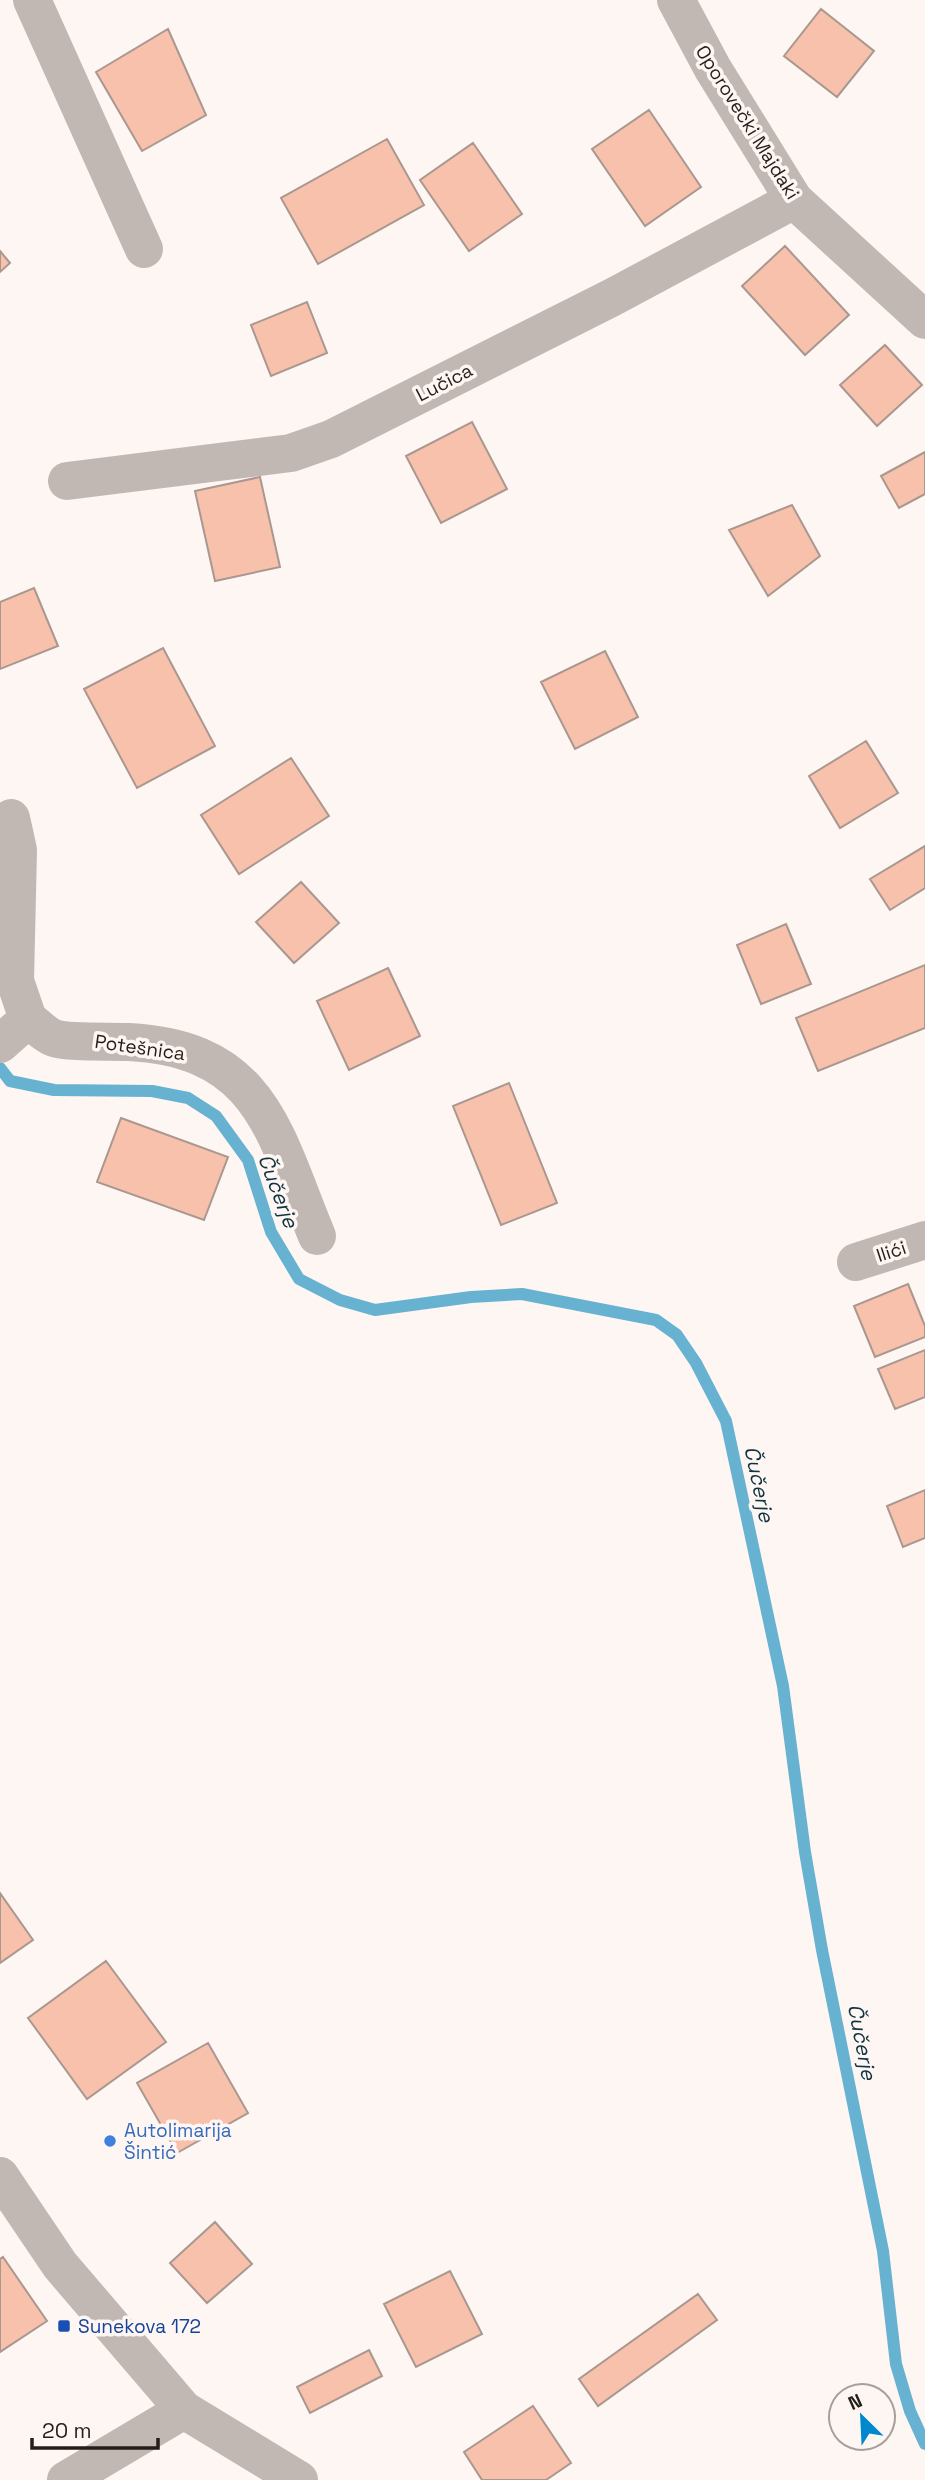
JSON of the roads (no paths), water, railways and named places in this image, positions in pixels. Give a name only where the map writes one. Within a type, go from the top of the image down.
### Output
[{"type":"street","points":[[32,0],[144,249]]},
{"type":"street","name":"Oporovečki Majdaki","points":[[676,0],[713,69],[794,200],[925,320]]},
{"type":"street","name":"Lučica","points":[[67,481],[291,453],[331,439],[613,297],[794,200]]},
{"type":"street","points":[[11,818],[19,850],[12,1034]]},
{"type":"street","name":"Potešnica","points":[[12,1034],[54,1039],[134,1042],[198,1055],[239,1079],[264,1110],[317,1236]]},
{"type":"street","name":"Ilići","points":[[856,1262],[925,1240]]},
{"type":"street","points":[[0,2176],[60,2265],[184,2410],[299,2480]]},
{"type":"street","points":[[66,2480],[184,2410]]},
{"type":"waterway","name":"Čučerje","points":[[0,1068],[10,1081],[54,1090],[152,1091],[188,1098],[216,1116],[248,1160],[271,1232],[299,1279],[340,1300],[375,1310],[471,1297],[522,1294],[656,1320],[677,1335],[696,1363],[726,1421],[783,1686],[805,1852],[822,1950],[883,2251],[896,2364],[910,2411],[925,2444]]},
{"type":"place","name":"Autolimarija Šintić","points":[[110,2141]]},
{"type":"place","name":"Sunekova 172","points":[[64,2326]]}]
